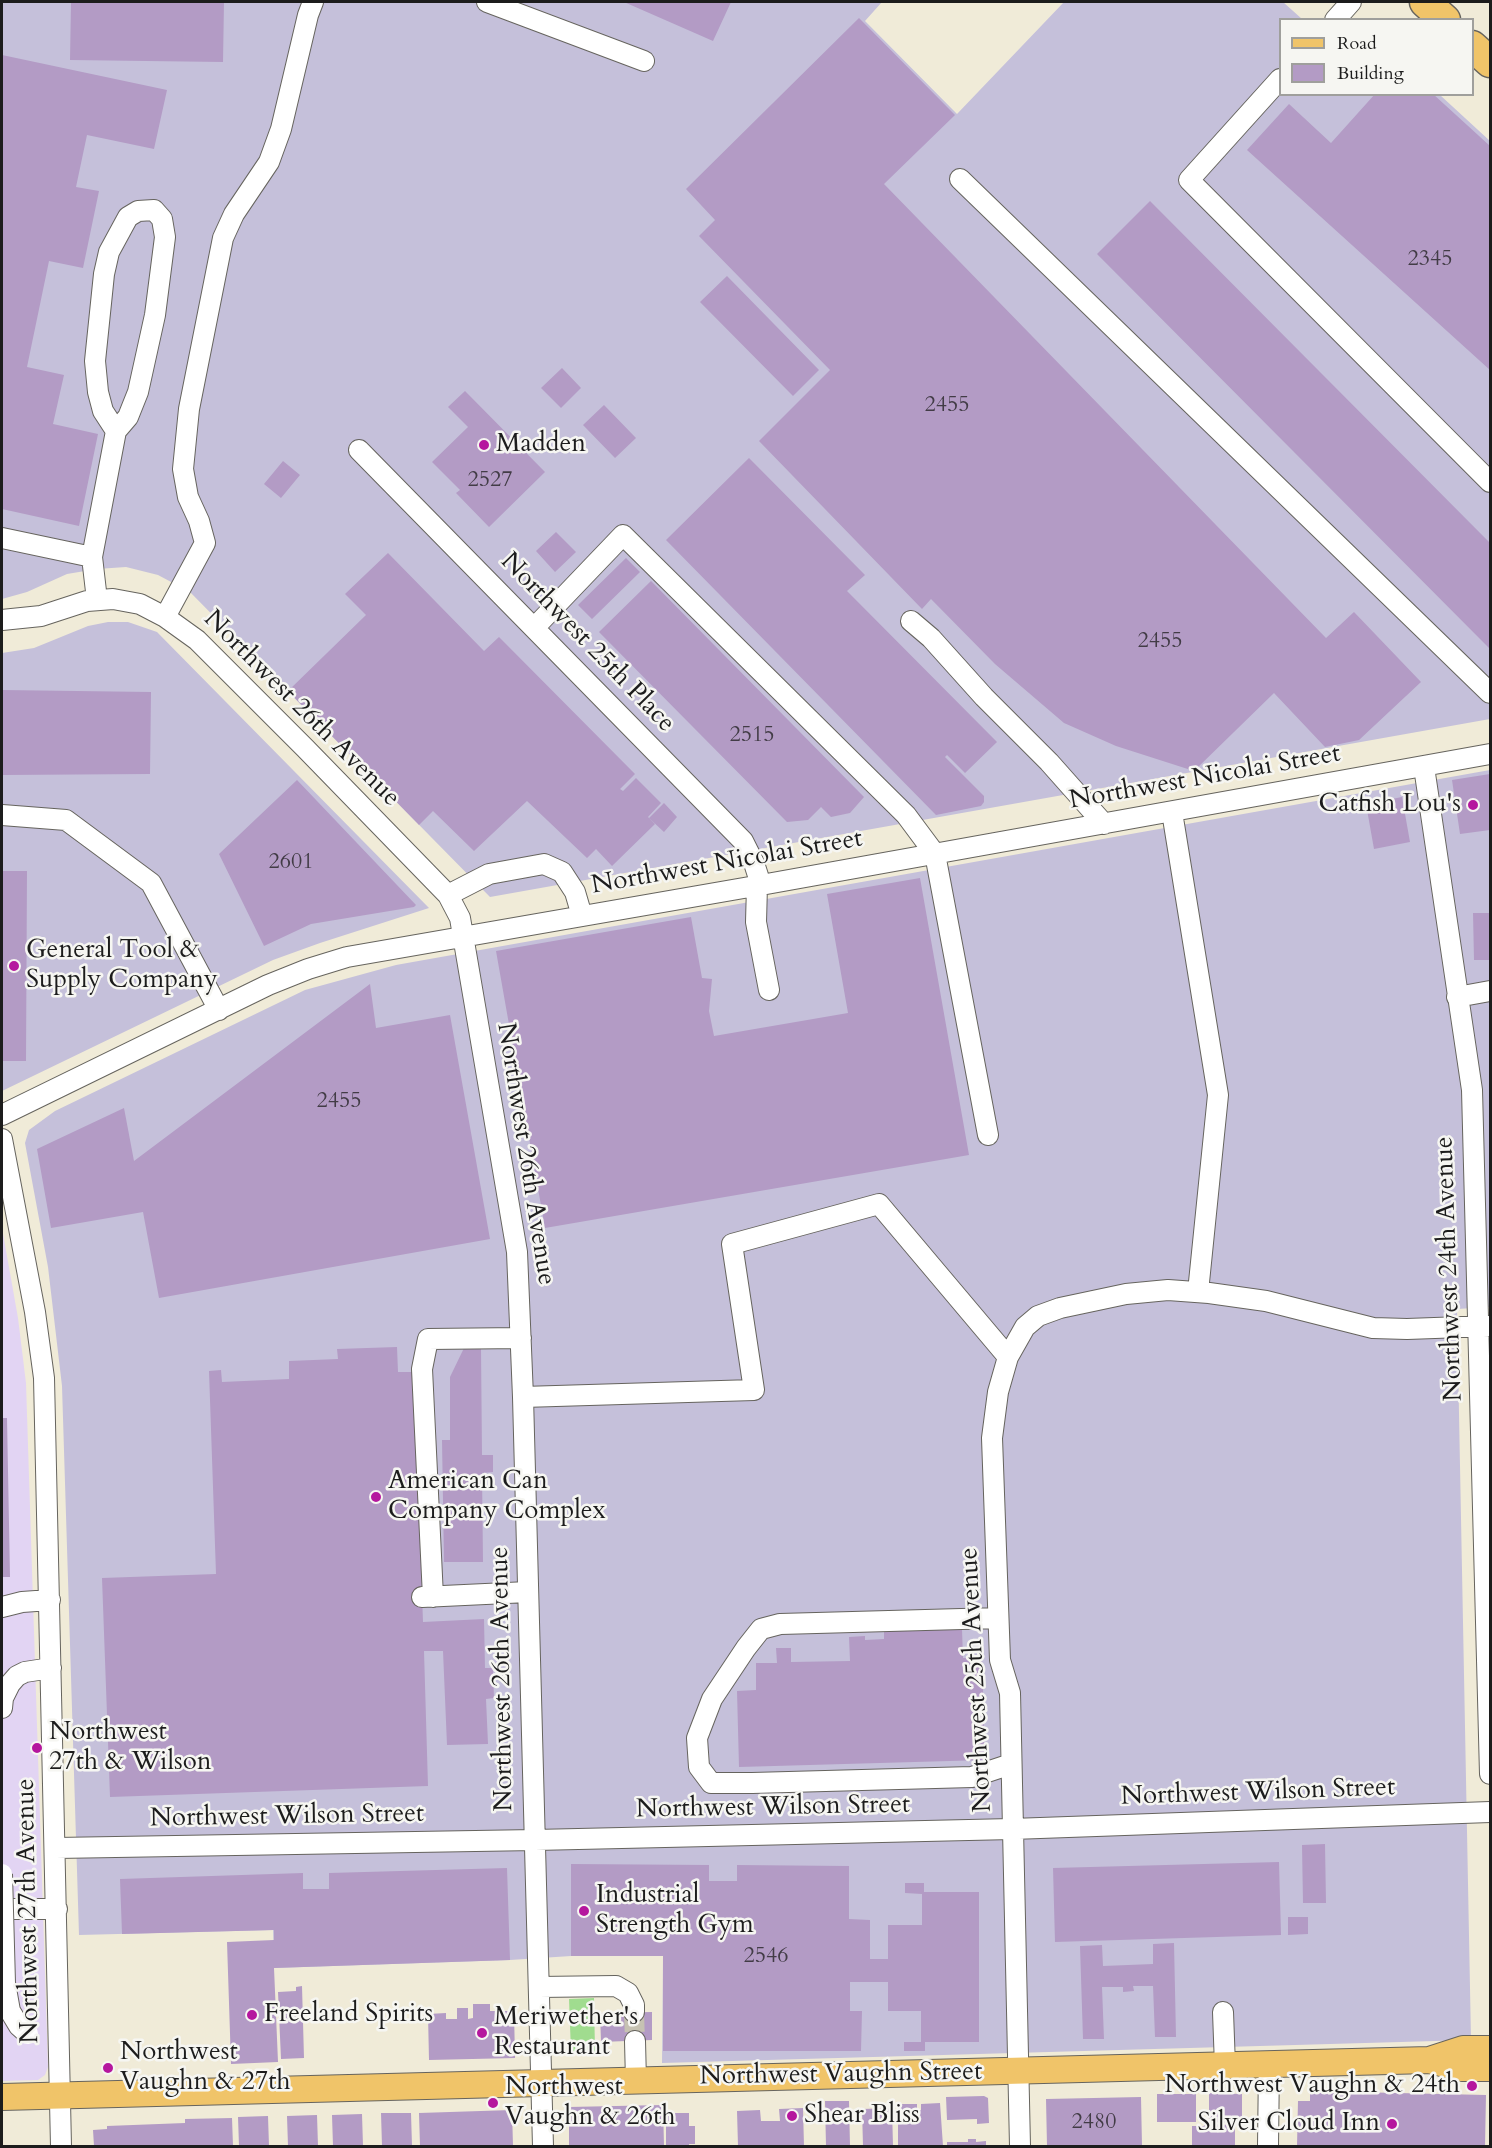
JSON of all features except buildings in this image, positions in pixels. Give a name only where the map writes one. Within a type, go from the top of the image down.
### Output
[{"type":"highway","points":[[1425,2],[1443,18]]},
{"type":"highway","points":[[1474,47],[1491,62]]},
{"type":"main road","name":"Northwest Vaughn Street","points":[[1429,2060],[1463,2049],[1491,2049]]},
{"type":"main road","name":"Northwest Vaughn Street","points":[[2,2097],[1429,2060],[1462,2068],[1491,2068]]},
{"type":"street","points":[[165,617],[205,543],[199,521],[188,497],[183,469],[189,410],[223,238],[234,214],[269,162],[281,129],[313,2]]},
{"type":"street","points":[[487,2],[645,61]]},
{"type":"street","points":[[1337,18],[1351,2]]},
{"type":"street","points":[[1279,81],[1189,180],[1491,482]]},
{"type":"street","points":[[960,179],[1491,693]]},
{"type":"street","points":[[97,600],[92,557],[116,431],[128,417],[138,392],[155,315],[165,237],[162,219],[154,210],[138,212],[128,217],[109,252],[104,274],[97,324],[95,361],[98,392],[103,411],[116,431]]},
{"type":"street","name":"Northwest 25th Place","points":[[359,450],[743,841],[754,863],[759,886]]},
{"type":"street","points":[[534,628],[623,535],[906,815],[935,854],[988,1135]]},
{"type":"street","points":[[2,538],[92,557]]},
{"type":"street","name":"Northwest 26th Avenue","points":[[2,620],[41,616],[69,606],[113,599],[140,604],[165,617],[197,640],[448,895],[460,918],[514,1223],[517,1252],[522,1338],[543,2146]]},
{"type":"street","points":[[911,621],[931,638],[984,697],[1049,762],[1104,824]]},
{"type":"street","name":"Northwest Nicolai Street","points":[[2,1115],[268,985],[346,957],[759,886],[1491,754]]},
{"type":"street","name":"Northwest 24th Avenue","points":[[1424,767],[1472,1090],[1485,1326],[1491,1774]]},
{"type":"street","points":[[1172,812],[1218,1095],[1198,1292]]},
{"type":"street","points":[[2,815],[66,820],[151,883],[219,1010]]},
{"type":"street","points":[[448,895],[489,874],[544,864],[562,872],[575,892],[582,916]]},
{"type":"street","points":[[759,886],[756,922],[770,990]]},
{"type":"street","points":[[1457,997],[1491,991]]},
{"type":"street","name":"Northwest 27th Avenue","points":[[2,1139],[9,1215],[35,1312],[44,1378],[61,2146]]},
{"type":"street","points":[[523,1397],[754,1390],[732,1244],[879,1204],[1008,1357]]},
{"type":"street","name":"Northwest 25th Avenue","points":[[1020,2146],[1010,1693],[1000,1659],[992,1438],[998,1392],[1008,1357],[1025,1327],[1038,1316],[1060,1308],[1126,1294],[1168,1290],[1266,1301],[1374,1328],[1485,1326]]},
{"type":"street","points":[[522,1338],[429,1339],[422,1369],[427,1597],[528,1592]]},
{"type":"street","points":[[2,1607],[22,1602],[50,1600]]},
{"type":"street","points":[[998,1618],[780,1624],[761,1629],[712,1699],[697,1738],[699,1767],[711,1783],[752,1783],[972,1777],[1011,1764]]},
{"type":"street","points":[[2,1708],[3,1698],[17,1676],[25,1672],[51,1668]]},
{"type":"street","name":"Northwest Wilson Street","points":[[56,1848],[1012,1829],[1491,1812]]},
{"type":"street","points":[[2,1874],[5,1983],[10,2011],[19,2026],[28,2034],[39,2038],[59,2039]]},
{"type":"street","points":[[9,1909],[57,1909]]},
{"type":"street","points":[[538,1987],[616,1986],[628,1993],[634,2005],[634,2012]]},
{"type":"street","points":[[1223,2012],[1224,2066]]},
{"type":"street","points":[[635,2041],[636,2081]]},
{"type":"street","points":[[1268,2146],[1269,2064]]},
{"type":"shaded area","points":[[2,2],[882,2],[865,21],[957,114],[1064,2],[1283,2],[1301,18],[1279,18],[1279,96],[1441,96],[1490,141],[1490,719],[490,897],[190,592],[158,575],[126,567],[67,574],[27,592],[2,599]]},
{"type":"shaded area","points":[[108,622],[128,622],[157,632],[429,908],[273,960],[2,1091],[2,653],[34,648],[88,626]]},
{"type":"shaded area","points":[[1490,770],[1490,1307],[1457,1309],[1471,2040],[662,2063],[663,1956],[571,1956],[274,1968],[273,1930],[79,1935],[62,1386],[48,1267],[25,1143],[29,1130],[55,1111],[305,990],[396,965]]},
{"type":"shaded area","points":[[2,1228],[18,1318],[26,1383],[48,2067],[45,2075],[38,2080],[2,2081]]},
{"type":"green space","points":[[594,1998],[595,2052],[571,2052],[569,1999]]},
{"type":"tunnel","points":[[634,2012],[635,2041]]},
{"type":"place","name":"Madden","points":[[484,445]]},
{"type":"place","name":"Catfish Lou's","points":[[1473,805]]},
{"type":"place","name":"General Tool & Supply Company","points":[[14,966]]},
{"type":"place","name":"American Can Company Complex","points":[[376,1497]]},
{"type":"place","name":"Northwest 27th & Wilson","points":[[37,1748]]},
{"type":"place","name":"Industrial Strength Gym","points":[[584,1911]]},
{"type":"place","name":"Freeland Spirits","points":[[252,2015]]},
{"type":"place","name":"Meriwether's Restaurant","points":[[482,2033]]},
{"type":"place","name":"Northwest Vaughn & 27th","points":[[108,2068]]},
{"type":"place","name":"Northwest Vaughn & 24th","points":[[1472,2086]]},
{"type":"place","name":"Northwest Vaughn & 26th","points":[[493,2103]]},
{"type":"place","name":"Shear Bliss","points":[[792,2116]]},
{"type":"place","name":"Silver Cloud Inn","points":[[1392,2124]]}]
